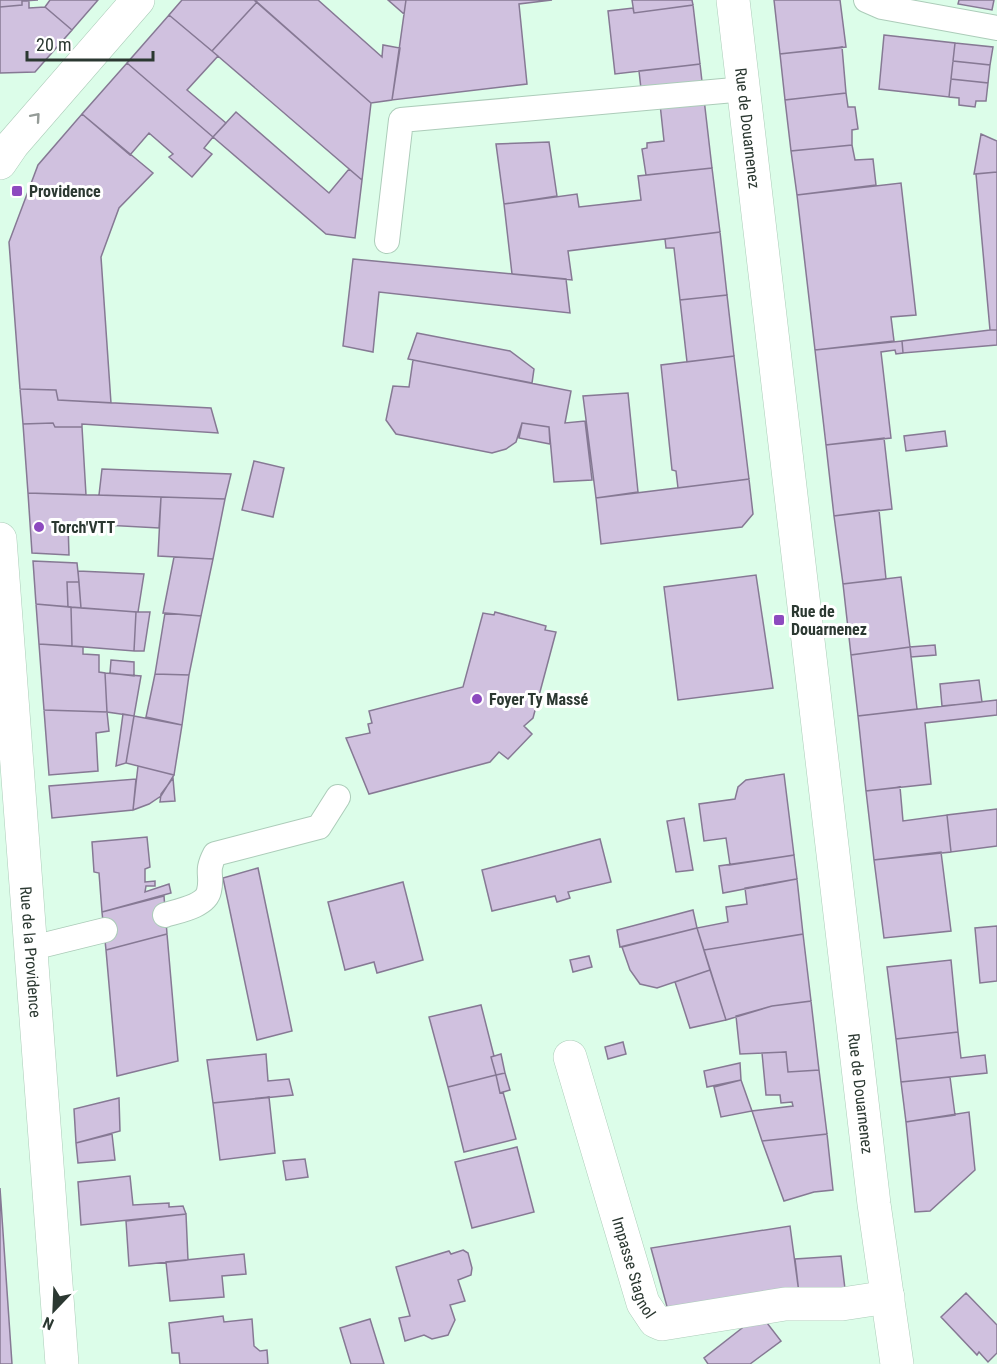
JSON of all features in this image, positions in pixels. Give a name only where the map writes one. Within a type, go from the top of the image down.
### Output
[{"type":"street","points":[[0,163],[13,144],[138,0]]},
{"type":"street","name":"Rue de Douarnenez","points":[[733,0],[897,1364]]},
{"type":"street","name":"Rue de la Providence","points":[[0,539],[62,1364]]},
{"type":"street","name":"Impasse Stagnol","points":[[570,1057],[642,1302],[655,1322],[662,1324],[785,1304],[842,1304],[888,1297]]},
{"type":"lane","points":[[866,0],[882,7],[997,28]]},
{"type":"lane","points":[[387,241],[401,120],[745,89]]},
{"type":"lane","points":[[165,915],[202,902],[209,891],[207,868],[215,854],[319,827],[338,796]]},
{"type":"lane","points":[[32,948],[105,930]]},
{"type":"building","points":[[0,0],[38,0],[22,1],[22,5],[0,7]]},
{"type":"building","points":[[50,0],[98,0],[72,30],[45,7]]},
{"type":"building","points":[[182,0],[254,0],[257,2],[212,51],[169,15]]},
{"type":"building","points":[[254,0],[318,0],[382,57],[383,45],[400,48],[392,100],[371,103]]},
{"type":"building","points":[[388,0],[406,0],[404,14]]},
{"type":"building","points":[[406,0],[552,0],[519,4],[527,84],[392,100]]},
{"type":"building","points":[[632,0],[692,0],[693,5],[634,13]]},
{"type":"building","points":[[774,0],[840,0],[846,47],[780,54]]},
{"type":"building","points":[[959,0],[994,0],[992,10],[958,4]]},
{"type":"building","points":[[22,1],[29,1],[29,8],[45,7],[72,30],[35,72],[0,73],[0,7],[22,5]]},
{"type":"building","points":[[257,2],[371,103],[362,180],[212,51]]},
{"type":"building","points":[[693,5],[700,64],[615,74],[608,11],[633,8],[634,13]]},
{"type":"building","points":[[169,15],[218,56],[187,90],[226,123],[213,137],[127,63]]},
{"type":"building","points":[[884,35],[955,43],[949,97],[879,89]]},
{"type":"building","points":[[955,43],[993,47],[990,65],[953,61]]},
{"type":"building","points":[[842,47],[846,93],[785,100],[780,54]]},
{"type":"building","points":[[953,61],[990,65],[988,83],[951,79]]},
{"type":"building","points":[[127,63],[213,137],[204,148],[212,154],[192,177],[169,157],[173,154],[149,133],[130,155],[82,114]]},
{"type":"building","points":[[700,64],[704,99],[643,106],[639,71]]},
{"type":"building","points":[[951,79],[988,83],[986,101],[976,101],[975,107],[959,105],[959,98],[949,97]]},
{"type":"building","points":[[846,93],[848,107],[855,107],[858,129],[852,130],[852,145],[791,151],[785,100]]},
{"type":"building","points":[[704,99],[712,168],[646,175],[642,149],[647,148],[647,143],[664,141],[660,104]]},
{"type":"building","points":[[236,112],[329,193],[349,169],[362,180],[355,238],[326,234],[213,137]]},
{"type":"building","points":[[82,114],[153,173],[119,208],[101,257],[111,403],[58,400],[56,390],[20,389],[9,242],[38,165]]},
{"type":"building","points":[[981,134],[997,141],[997,172],[974,174]]},
{"type":"building","points":[[549,142],[557,196],[504,204],[496,144]]},
{"type":"building","points":[[852,145],[855,160],[873,159],[876,185],[797,195],[791,151]]},
{"type":"building","points":[[712,168],[720,232],[568,251],[572,280],[512,274],[504,204],[577,194],[579,207],[641,200],[638,176]]},
{"type":"building","points":[[997,172],[997,330],[990,330],[976,174]]},
{"type":"building","points":[[901,183],[916,315],[891,317],[894,341],[815,350],[797,195]]},
{"type":"building","points":[[720,232],[727,295],[680,300],[674,248],[666,248],[665,239]]},
{"type":"building","points":[[353,259],[566,279],[570,313],[379,292],[373,352],[343,346]]},
{"type":"building","points":[[727,295],[734,356],[687,362],[680,300]]},
{"type":"building","points":[[997,330],[997,345],[903,353],[902,341]]},
{"type":"building","points":[[417,333],[510,351],[534,369],[532,383],[408,359]]},
{"type":"building","points":[[902,341],[903,353],[896,354],[895,350],[881,352],[891,438],[826,445],[815,350]]},
{"type":"building","points":[[734,356],[749,479],[678,488],[676,471],[672,470],[661,365]]},
{"type":"building","points":[[413,360],[571,391],[565,423],[585,421],[592,480],[554,482],[549,427],[522,423],[516,442],[506,449],[492,453],[396,434],[386,420],[393,386],[409,387]]},
{"type":"building","points":[[20,389],[56,390],[58,400],[211,408],[218,433],[82,424],[82,427],[55,427],[53,423],[23,424]]},
{"type":"building","points":[[628,393],[638,492],[596,498],[583,396]]},
{"type":"building","points":[[53,423],[55,427],[82,427],[86,495],[28,493],[23,424]]},
{"type":"building","points":[[522,423],[549,427],[550,444],[519,438]]},
{"type":"building","points":[[945,431],[947,446],[906,451],[904,436]]},
{"type":"building","points":[[884,438],[892,509],[834,516],[826,445]]},
{"type":"building","points":[[254,461],[284,468],[273,517],[242,510]]},
{"type":"building","points":[[102,469],[231,474],[225,499],[99,495]]},
{"type":"building","points":[[749,479],[753,514],[742,527],[601,544],[596,498]]},
{"type":"building","points":[[28,493],[161,497],[159,528],[68,523],[69,555],[32,553]]},
{"type":"building","points":[[161,497],[225,499],[213,559],[158,556]]},
{"type":"building","points":[[879,510],[886,579],[843,584],[834,516]]},
{"type":"building","points":[[174,557],[213,559],[201,616],[163,613]]},
{"type":"building","points":[[33,561],[77,563],[79,582],[67,582],[68,607],[36,604]]},
{"type":"building","points":[[78,571],[144,574],[138,612],[81,608]]},
{"type":"building","points":[[756,575],[773,688],[678,700],[664,587]]},
{"type":"building","points":[[901,577],[910,647],[851,655],[843,584]]},
{"type":"building","points":[[67,582],[79,582],[81,608],[68,607]]},
{"type":"building","points":[[36,604],[71,607],[72,646],[39,644]]},
{"type":"building","points":[[71,607],[136,612],[134,651],[72,646]]},
{"type":"building","points":[[136,612],[150,612],[144,651],[134,651]]},
{"type":"building","name":"Foyer Ty Massé","points":[[495,612],[546,626],[545,630],[556,632],[533,718],[524,726],[532,734],[508,759],[499,752],[490,762],[369,794],[346,738],[370,733],[368,724],[372,723],[369,711],[463,687],[483,613],[494,615]]},
{"type":"building","points":[[165,613],[201,616],[189,675],[155,674]]},
{"type":"building","points":[[39,644],[83,647],[83,654],[99,655],[99,672],[105,673],[107,712],[44,710]]},
{"type":"building","points":[[935,645],[936,655],[911,657],[910,647]]},
{"type":"building","points":[[910,647],[917,709],[858,716],[851,655]]},
{"type":"building","points":[[111,660],[134,662],[134,676],[110,673]]},
{"type":"building","points":[[105,673],[141,676],[134,716],[107,712]]},
{"type":"building","points":[[155,674],[189,675],[182,725],[146,717]]},
{"type":"building","points":[[979,680],[982,702],[942,706],[940,684]]},
{"type":"building","points":[[997,700],[997,715],[925,723],[931,784],[866,791],[858,716]]},
{"type":"building","points":[[44,710],[107,712],[109,731],[96,733],[98,771],[49,775]]},
{"type":"building","points":[[123,714],[134,716],[126,763],[116,766]]},
{"type":"building","points":[[134,716],[182,725],[174,775],[126,763]]},
{"type":"building","points":[[138,766],[174,775],[161,796],[133,810]]},
{"type":"building","points":[[784,774],[794,855],[730,865],[726,838],[704,841],[699,804],[735,799],[738,787],[746,780]]},
{"type":"building","points":[[173,778],[175,801],[160,802],[161,794]]},
{"type":"building","points":[[136,779],[133,810],[52,818],[49,786]]},
{"type":"building","points":[[900,787],[903,821],[947,815],[951,852],[874,860],[866,791]]},
{"type":"building","points":[[997,809],[997,846],[951,852],[947,815]]},
{"type":"building","points":[[684,818],[693,870],[676,872],[667,821]]},
{"type":"building","points":[[147,837],[150,867],[145,869],[145,882],[155,881],[155,886],[146,886],[145,892],[169,884],[171,893],[102,912],[99,873],[94,872],[92,842]]},
{"type":"building","points":[[600,839],[611,882],[568,892],[570,898],[557,902],[555,896],[492,911],[482,870]]},
{"type":"building","points":[[941,852],[951,931],[884,938],[874,860]]},
{"type":"building","points":[[794,855],[797,879],[723,893],[719,866]]},
{"type":"building","points":[[258,868],[292,1031],[257,1040],[223,878]]},
{"type":"building","points":[[797,879],[803,934],[704,950],[697,928],[728,922],[726,907],[747,904],[745,888]]},
{"type":"building","points":[[403,882],[423,960],[377,973],[374,962],[345,970],[328,902]]},
{"type":"building","points":[[164,896],[167,934],[106,950],[102,912]]},
{"type":"building","points":[[693,910],[697,928],[620,947],[617,930]]},
{"type":"building","points":[[997,926],[997,981],[980,983],[975,928]]},
{"type":"building","points":[[697,928],[710,970],[657,988],[640,984],[630,970],[622,947]]},
{"type":"building","points":[[167,934],[178,1061],[117,1076],[106,950]]},
{"type":"building","points":[[803,934],[811,1001],[772,1006],[726,1020],[704,950]]},
{"type":"building","points":[[589,956],[592,967],[573,972],[570,960]]},
{"type":"building","points":[[951,960],[958,1032],[896,1039],[887,967]]},
{"type":"building","points":[[710,970],[726,1020],[690,1028],[675,982]]},
{"type":"building","points":[[811,1001],[819,1070],[788,1072],[786,1052],[740,1054],[736,1016],[772,1006]]},
{"type":"building","points":[[481,1005],[494,1056],[491,1057],[496,1075],[448,1087],[429,1017]]},
{"type":"building","points":[[958,1032],[961,1058],[985,1055],[987,1073],[901,1082],[896,1039]]},
{"type":"building","points":[[623,1042],[626,1054],[608,1059],[605,1047]]},
{"type":"building","points":[[786,1052],[788,1072],[819,1070],[827,1134],[762,1141],[752,1111],[793,1106],[792,1102],[781,1103],[780,1095],[766,1095],[762,1053]]},
{"type":"building","points":[[266,1054],[268,1081],[289,1079],[293,1095],[213,1103],[207,1060]]},
{"type":"building","points":[[501,1054],[505,1073],[496,1075],[491,1057]]},
{"type":"building","points":[[740,1063],[741,1080],[707,1087],[704,1071]]},
{"type":"building","points":[[505,1073],[510,1090],[500,1093],[496,1075]]},
{"type":"building","points":[[496,1075],[516,1139],[464,1152],[448,1087]]},
{"type":"building","points":[[950,1077],[955,1115],[906,1122],[901,1082]]},
{"type":"building","points":[[741,1080],[752,1111],[721,1117],[714,1087]]},
{"type":"building","points":[[269,1097],[275,1153],[220,1160],[213,1103]]},
{"type":"building","points":[[119,1098],[120,1131],[76,1143],[74,1109]]},
{"type":"building","points":[[969,1112],[975,1170],[930,1211],[915,1212],[906,1122]]},
{"type":"building","points":[[112,1134],[115,1160],[78,1163],[76,1143]]},
{"type":"building","points":[[827,1134],[833,1190],[814,1192],[784,1201],[762,1141]]},
{"type":"building","points":[[517,1147],[534,1212],[472,1228],[455,1162]]},
{"type":"building","points":[[305,1159],[308,1177],[286,1180],[283,1161]]},
{"type":"building","points":[[130,1176],[133,1205],[169,1203],[169,1207],[183,1206],[186,1214],[81,1225],[78,1182]]},
{"type":"building","points":[[0,1188],[12,1364],[0,1364]]},
{"type":"building","points":[[186,1214],[188,1260],[129,1266],[126,1221]]},
{"type":"building","points":[[790,1226],[799,1293],[669,1314],[651,1248]]},
{"type":"building","points":[[463,1250],[468,1253],[472,1268],[471,1275],[458,1280],[465,1301],[450,1305],[455,1320],[448,1335],[432,1339],[424,1335],[405,1341],[399,1318],[410,1316],[396,1267],[449,1251],[451,1254]]},
{"type":"building","points":[[244,1254],[246,1274],[222,1276],[224,1297],[170,1301],[166,1262]]},
{"type":"building","points":[[841,1256],[845,1289],[799,1293],[795,1259]]},
{"type":"building","points":[[966,1293],[997,1325],[997,1353],[988,1362],[979,1352],[977,1355],[941,1317]]},
{"type":"building","points":[[760,1314],[781,1341],[750,1364],[708,1364],[704,1358]]},
{"type":"building","points":[[223,1316],[224,1322],[252,1319],[254,1346],[260,1351],[267,1350],[268,1364],[180,1364],[179,1353],[172,1353],[169,1323]]},
{"type":"building","points":[[370,1319],[384,1364],[351,1364],[340,1328]]},
{"type":"place","name":"Providence","points":[[17,191]]},
{"type":"place","name":"Torch'VTT","points":[[39,527]]},
{"type":"place","name":"Rue de Douarnenez","points":[[779,620]]},
{"type":"place","name":"Foyer Ty Massé","points":[[477,699]]}]
